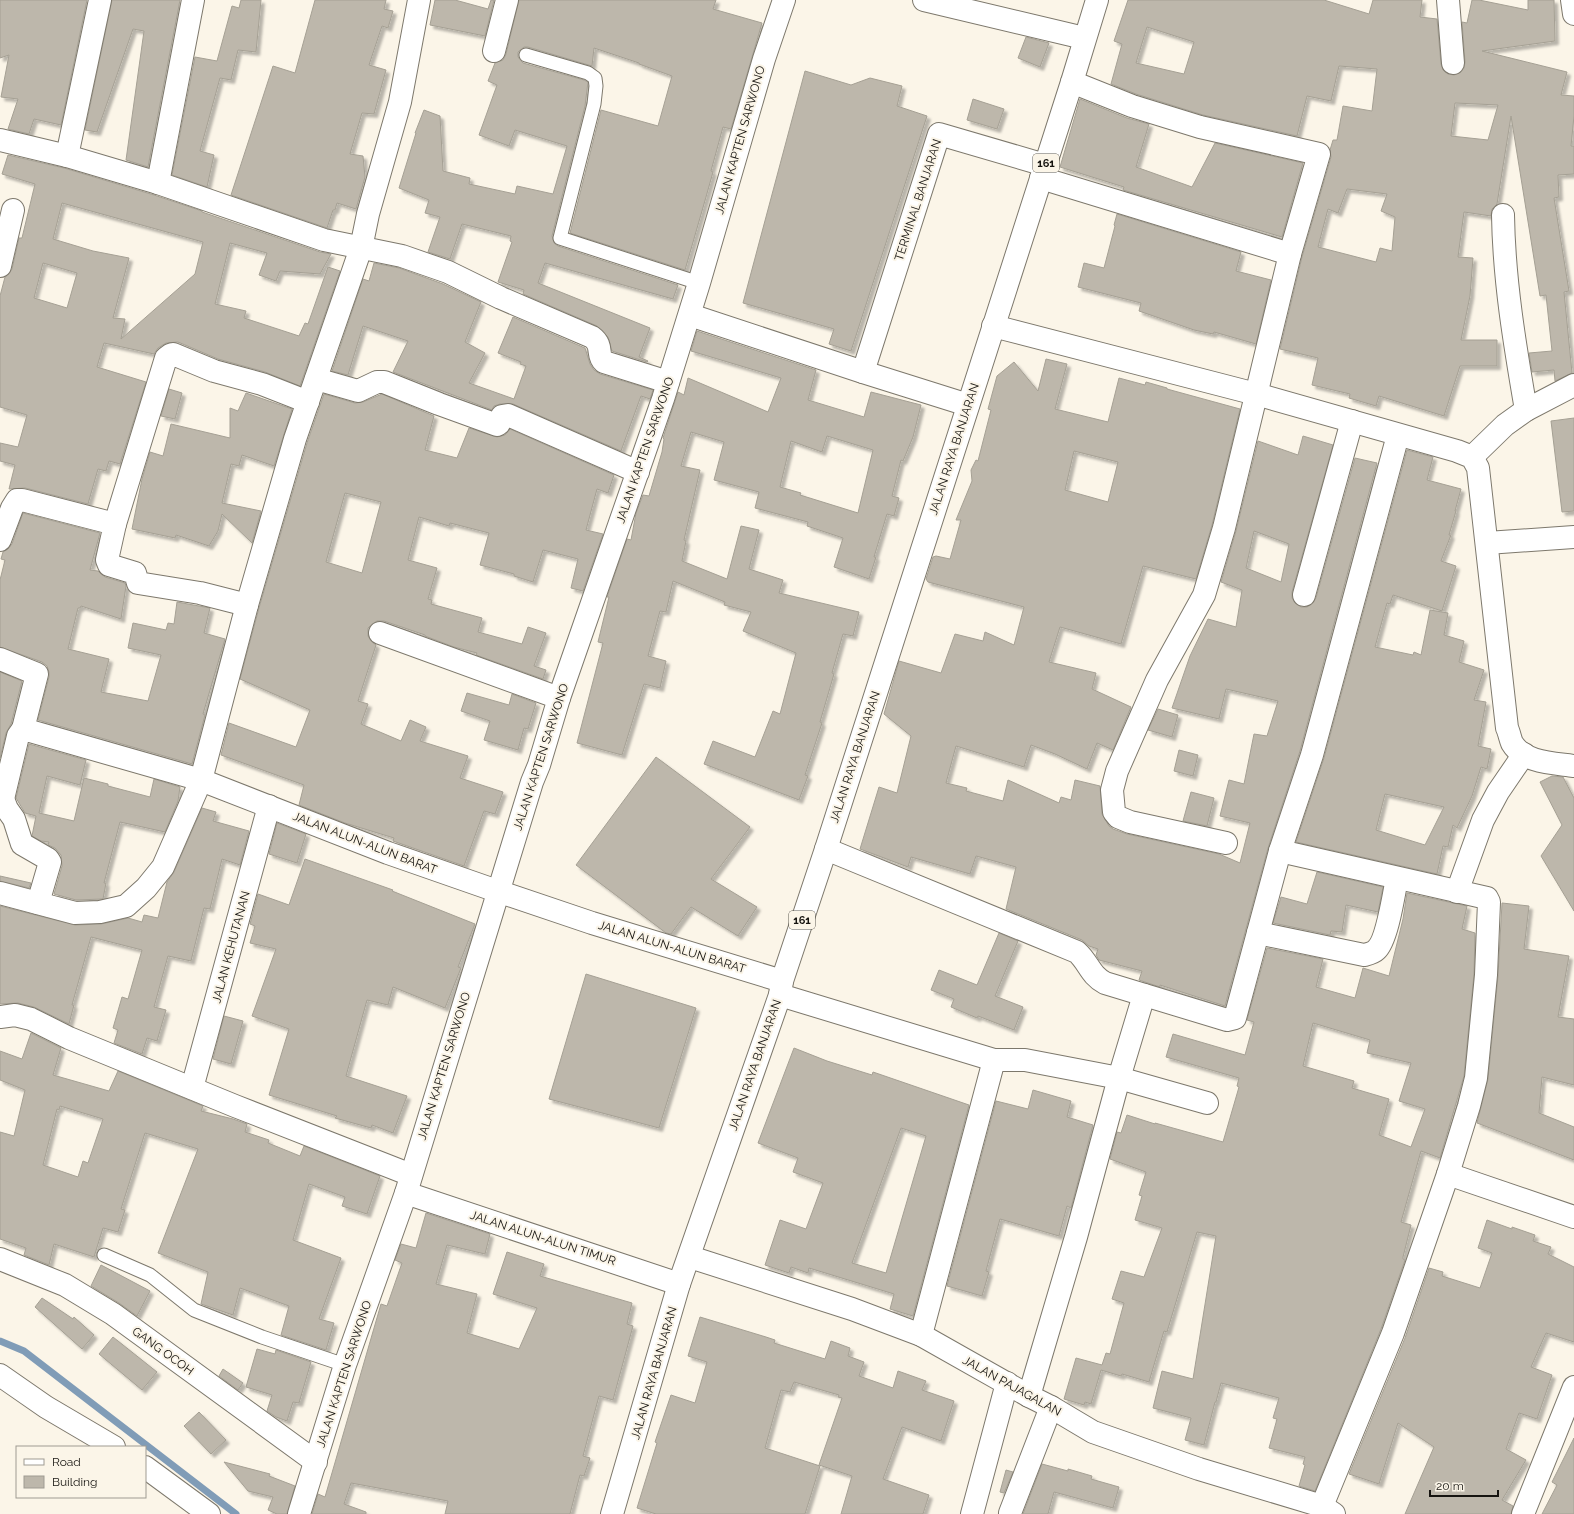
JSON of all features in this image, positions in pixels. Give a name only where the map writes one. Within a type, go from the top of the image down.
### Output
[{"type":"street","points":[[67,156],[100,0]]},
{"type":"street","points":[[158,182],[193,0]]},
{"type":"street","points":[[0,893],[75,913],[100,912],[126,906],[146,888],[164,868],[201,780],[247,604],[293,446],[361,248],[368,214],[415,45],[419,0]]},
{"type":"street","points":[[494,51],[507,0]]},
{"type":"street","name":"JALAN KAPTEN SARWONO","points":[[299,1514],[345,1365],[408,1184],[497,891],[532,782],[539,765],[559,698],[638,472],[690,315],[764,59],[784,0]]},
{"type":"street","points":[[924,0],[1084,38]]},
{"type":"street","name":"JALAN RAYA BANJARAN","points":[[612,1514],[680,1284],[781,988],[994,326],[1097,0]]},
{"type":"street","points":[[1448,0],[1453,63]]},
{"type":"street","points":[[1572,0],[1574,14]]},
{"type":"street","points":[[1072,82],[1132,106],[1200,127],[1319,154],[1290,254],[1224,528],[1204,595],[1157,680],[1117,771],[1112,790],[1114,812],[1118,817],[1130,822],[1226,843]]},
{"type":"street","name":"TERMINAL BANJARAN","points":[[863,372],[938,134],[1043,171]]},
{"type":"street","points":[[0,140],[67,156],[158,182],[324,240],[402,256],[448,272],[501,298],[592,337],[600,345],[601,358],[604,362],[668,382]]},
{"type":"street","points":[[1043,171],[1290,254]]},
{"type":"street","points":[[0,266],[13,210]]},
{"type":"street","points":[[1503,215],[1503,238],[1511,322],[1526,410]]},
{"type":"street","points":[[690,315],[968,405]]},
{"type":"street","points":[[994,326],[1256,394],[1457,451],[1472,457],[1478,468],[1507,728],[1512,742],[1524,754],[1540,762],[1574,766]]},
{"type":"street","points":[[247,604],[200,592],[138,583],[135,573],[109,565],[107,560],[115,524],[166,358],[170,355],[173,354],[214,372],[262,384],[308,402]]},
{"type":"street","points":[[316,379],[358,391],[376,382],[384,382],[497,425],[499,424],[502,416],[508,415],[638,472]]},
{"type":"street","points":[[1472,457],[1505,425],[1526,410],[1574,385]]},
{"type":"street","points":[[1304,595],[1352,421]]},
{"type":"street","points":[[826,849],[1077,952],[1082,957],[1089,970],[1099,980],[1227,1020],[1232,1019],[1236,1016],[1280,851],[1312,756],[1398,435]]},
{"type":"street","points":[[0,540],[12,508],[18,500],[115,524]]},
{"type":"street","points":[[1487,544],[1574,537]]},
{"type":"street","points":[[380,633],[559,698]]},
{"type":"street","points":[[0,659],[37,674],[23,729],[18,736],[2,800],[14,819],[22,844],[50,862],[38,903]]},
{"type":"street","name":"JALAN ALUN-ALUN BARAT","points":[[23,729],[201,780],[388,853],[994,1060],[1025,1060],[1118,1078],[1208,1103]]},
{"type":"street","points":[[1457,892],[1483,820],[1498,792],[1524,754]]},
{"type":"street","name":"JALAN KEHUTANAN","points":[[192,1088],[269,806]]},
{"type":"street","points":[[1280,851],[1487,898],[1489,906],[1486,975],[1476,1078],[1469,1106],[1448,1174],[1393,1333],[1329,1510]]},
{"type":"street","points":[[1258,933],[1364,955],[1376,951],[1382,944],[1386,932],[1397,878]]},
{"type":"street","points":[[1029,1396],[1076,1236],[1118,1078],[1144,995]]},
{"type":"street","points":[[0,1017],[15,1015],[31,1019],[69,1038],[235,1106],[408,1184]]},
{"type":"street","points":[[921,1335],[994,1060]]},
{"type":"street","points":[[1448,1174],[1574,1217]]},
{"type":"street","name":"JALAN ALUN-ALUN TIMUR","points":[[408,1184],[680,1284]]},
{"type":"street","name":"JALAN PAJAGALAN","points":[[690,1257],[852,1308],[921,1335],[1093,1432],[1199,1469],[1329,1510]]},
{"type":"street","name":"GANG OCOH","points":[[0,1258],[65,1285],[113,1314],[316,1462]]},
{"type":"street","points":[[1,1380],[112,1446]]},
{"type":"street","points":[[972,1514],[1007,1383]]},
{"type":"street","points":[[1523,1514],[1574,1387]]},
{"type":"street","points":[[1010,1513],[1051,1407]]},
{"type":"street","points":[[146,1468],[209,1514]]},
{"type":"lane","points":[[526,55],[588,73],[595,78],[596,82],[594,104],[560,238],[699,283]]},
{"type":"lane","points":[[104,1255],[150,1275],[194,1310],[262,1337],[345,1365]]},
{"type":"building","points":[[0,0],[87,0],[61,125],[34,119],[29,134],[8,129],[18,99],[1,97],[9,55],[0,58]]},
{"type":"building","points":[[112,0],[180,0],[148,167],[126,160],[144,31],[133,29],[97,132],[85,130]]},
{"type":"building","points":[[241,0],[261,0],[256,52],[238,50],[231,80],[220,78],[200,151],[214,155],[207,187],[172,175],[195,57],[217,61],[232,6],[239,8]]},
{"type":"building","points":[[315,0],[386,0],[384,9],[393,11],[388,28],[382,26],[369,65],[386,70],[374,114],[362,113],[350,154],[363,156],[365,177],[356,209],[337,203],[327,228],[231,195],[273,66],[295,73]]},
{"type":"building","points":[[435,0],[455,0],[488,9],[491,0],[494,0],[485,36],[430,25]]},
{"type":"building","points":[[519,0],[716,0],[713,9],[762,23],[731,129],[723,127],[711,171],[713,172],[685,270],[570,233],[601,110],[658,126],[672,76],[594,48],[592,66],[528,47],[524,47],[518,52],[518,57],[523,63],[588,82],[585,106],[552,236],[554,243],[558,246],[678,285],[673,299],[545,263],[538,283],[650,328],[639,357],[648,361],[647,362],[612,351],[608,337],[597,326],[523,294],[524,290],[498,282],[512,242],[510,241],[511,236],[462,224],[450,259],[428,252],[440,217],[425,213],[429,200],[399,188],[415,133],[424,110],[440,116],[443,171],[470,178],[469,184],[515,194],[517,186],[553,194],[567,146],[515,130],[509,146],[479,135],[497,85],[488,81],[495,63],[503,60],[506,54]]},
{"type":"building","points":[[1128,0],[1324,0],[1369,14],[1373,0],[1422,0],[1420,17],[1437,19],[1441,64],[1443,70],[1448,74],[1454,75],[1460,73],[1464,68],[1465,62],[1462,22],[1467,23],[1472,0],[1479,0],[1528,10],[1528,0],[1554,0],[1555,41],[1482,51],[1567,72],[1561,95],[1574,96],[1571,146],[1574,146],[1574,174],[1558,175],[1559,197],[1554,198],[1569,291],[1564,292],[1572,373],[1555,381],[1554,370],[1532,372],[1529,353],[1552,351],[1546,295],[1540,296],[1511,116],[1497,204],[1492,209],[1491,216],[1464,212],[1458,257],[1473,258],[1470,296],[1461,340],[1497,340],[1497,366],[1460,366],[1444,416],[1379,396],[1376,406],[1349,398],[1350,394],[1312,385],[1318,358],[1280,349],[1302,257],[1331,157],[1330,150],[1333,140],[1337,140],[1343,106],[1372,111],[1377,69],[1339,66],[1331,101],[1307,96],[1297,136],[1203,115],[1136,94],[1111,84],[1122,44],[1114,41]],"holes":[[[1147,27],[1194,42],[1184,74],[1136,63]],[[1455,103],[1498,105],[1488,140],[1451,136]],[[1347,189],[1387,194],[1381,211],[1395,217],[1392,251],[1380,248],[1376,262],[1318,247],[1328,209],[1338,213]]]},
{"type":"building","points":[[1026,37],[1049,43],[1040,67],[1018,58]]},
{"type":"building","points":[[805,71],[851,85],[870,78],[902,86],[897,106],[927,116],[851,351],[829,344],[834,329],[743,303]]},
{"type":"building","points":[[973,99],[1004,109],[997,129],[967,120]]},
{"type":"building","points":[[1080,99],[1127,118],[1149,124],[1136,167],[1192,187],[1215,143],[1303,163],[1282,237],[1123,190],[1124,187],[1060,167]]},
{"type":"building","points":[[8,155],[64,168],[154,195],[320,252],[331,254],[320,274],[280,271],[276,281],[259,275],[267,253],[230,243],[215,304],[246,311],[244,318],[299,336],[305,323],[308,324],[328,267],[340,271],[300,386],[265,372],[218,359],[178,342],[166,343],[158,348],[154,354],[104,343],[97,367],[146,382],[120,464],[109,461],[106,471],[98,469],[88,504],[25,488],[9,489],[15,465],[0,461],[0,443],[18,447],[27,415],[0,407],[0,296],[5,277],[12,269],[19,238],[22,238],[35,184],[2,174]],"holes":[[[62,203],[203,242],[195,274],[121,339],[125,319],[113,318],[129,258],[93,251],[53,239]],[[43,263],[77,273],[67,308],[34,298]]]},
{"type":"building","points":[[1117,214],[1241,252],[1236,271],[1271,280],[1256,344],[1214,332],[1213,334],[1194,330],[1139,311],[1141,303],[1078,287],[1084,263],[1104,268]]},
{"type":"building","points":[[374,263],[399,268],[443,284],[481,302],[465,342],[485,353],[469,383],[514,399],[526,366],[520,364],[521,362],[498,353],[513,317],[585,348],[590,364],[594,370],[600,374],[653,390],[650,399],[641,396],[621,451],[513,404],[500,404],[494,406],[492,410],[393,372],[408,341],[363,326],[348,375],[332,371],[363,279],[369,281]]},
{"type":"building","points":[[697,331],[816,370],[808,400],[864,417],[871,392],[921,405],[913,437],[903,461],[901,460],[892,496],[899,498],[894,516],[887,514],[869,579],[834,567],[843,538],[807,526],[808,522],[755,508],[759,492],[714,480],[724,442],[691,432],[681,466],[700,470],[684,540],[686,541],[682,561],[727,579],[741,526],[759,530],[749,569],[783,580],[779,593],[859,612],[853,636],[843,634],[832,673],[834,674],[820,722],[822,723],[805,775],[808,776],[799,800],[704,764],[713,741],[755,757],[773,711],[780,714],[796,653],[743,631],[751,612],[724,605],[725,602],[673,581],[666,612],[660,611],[648,656],[666,661],[660,688],[644,684],[622,755],[577,743],[603,643],[598,642],[609,597],[607,597],[627,539],[631,540],[636,513],[643,495],[649,496],[662,452],[663,438],[678,392],[684,395],[688,378],[768,412],[781,378],[691,351]],"holes":[[[827,436],[873,450],[858,513],[800,495],[801,493],[780,487],[791,441],[822,452]]]},
{"type":"building","points":[[1046,359],[1067,364],[1055,409],[1108,422],[1119,378],[1145,385],[1146,382],[1240,409],[1212,525],[1196,579],[1143,566],[1121,644],[1060,627],[1049,662],[1096,673],[1092,689],[1131,707],[1113,750],[1097,743],[1087,769],[1031,745],[1024,767],[956,746],[946,783],[967,788],[966,791],[1003,801],[1008,780],[1059,803],[1061,797],[1071,800],[1075,780],[1100,786],[1102,814],[1109,826],[1113,829],[1127,834],[1219,854],[1240,863],[1250,823],[1220,816],[1229,780],[1244,784],[1254,734],[1267,736],[1278,701],[1226,689],[1219,719],[1172,708],[1190,656],[1208,619],[1236,627],[1242,590],[1221,582],[1236,531],[1258,441],[1298,455],[1303,436],[1333,445],[1292,592],[1292,598],[1295,603],[1301,607],[1307,607],[1312,604],[1316,598],[1355,458],[1377,463],[1300,751],[1268,848],[1225,1006],[1160,985],[1160,987],[1139,980],[1142,971],[1099,960],[1096,955],[1098,949],[1089,946],[1082,940],[1006,909],[1016,867],[976,856],[970,874],[911,857],[908,867],[860,849],[879,787],[897,793],[911,736],[884,714],[899,661],[941,673],[955,634],[983,641],[985,632],[1014,645],[1024,607],[928,582],[926,579],[933,557],[936,556],[950,559],[961,520],[956,520],[972,481],[971,470],[976,460],[978,461],[991,410],[988,409],[997,376],[1014,362],[1038,391]],"holes":[[[1074,451],[1118,462],[1108,502],[1065,490]],[[1254,531],[1289,544],[1281,582],[1246,568]]]},
{"type":"building","points":[[169,389],[182,393],[175,419],[161,416]]},
{"type":"building","points":[[246,393],[292,409],[274,466],[242,455],[239,466],[231,464],[222,503],[261,511],[252,543],[222,514],[218,531],[209,546],[176,535],[175,538],[132,529],[142,479],[150,452],[163,456],[171,424],[230,438],[230,408],[238,411]]},
{"type":"building","points":[[324,394],[355,403],[363,402],[382,394],[434,416],[425,450],[457,458],[469,428],[497,437],[505,435],[510,429],[614,475],[608,493],[597,489],[586,530],[603,534],[583,591],[571,588],[578,559],[543,550],[533,582],[514,576],[514,574],[480,565],[489,533],[450,523],[449,526],[419,517],[408,560],[437,568],[428,599],[432,600],[431,604],[482,618],[478,632],[522,644],[528,627],[546,633],[534,666],[546,670],[543,679],[476,655],[477,653],[454,647],[384,621],[377,621],[368,628],[368,636],[376,645],[358,701],[368,704],[361,724],[401,741],[410,720],[426,727],[420,741],[468,756],[460,778],[503,792],[495,814],[484,811],[464,866],[393,841],[394,838],[345,823],[299,805],[304,785],[221,755],[229,723],[296,747],[310,710],[240,679],[307,443]],"holes":[[[345,493],[381,502],[362,573],[326,562]]]},
{"type":"building","points":[[1574,418],[1574,511],[1562,512],[1551,421]]},
{"type":"building","points":[[1407,450],[1433,457],[1427,480],[1461,489],[1449,535],[1451,535],[1441,561],[1456,566],[1442,611],[1393,595],[1390,604],[1387,603],[1375,647],[1413,655],[1414,652],[1421,655],[1430,610],[1448,613],[1444,635],[1464,641],[1459,662],[1484,670],[1474,700],[1486,702],[1478,746],[1491,749],[1487,769],[1481,767],[1472,796],[1457,828],[1453,825],[1448,847],[1443,846],[1437,874],[1296,842],[1324,758]],"holes":[[[1385,794],[1444,807],[1425,845],[1376,830]]]},
{"type":"building","points":[[23,513],[100,533],[90,570],[98,571],[105,577],[125,583],[126,586],[121,619],[81,606],[78,608],[68,649],[109,659],[101,692],[148,701],[161,655],[128,648],[133,623],[166,630],[168,623],[174,624],[177,602],[210,608],[204,633],[225,639],[203,714],[205,715],[192,764],[38,720],[49,677],[47,666],[42,662],[0,647],[0,580],[5,560],[1,559],[3,552],[12,544]]},
{"type":"building","points":[[0,672],[22,681],[11,724],[6,733],[0,758]]},
{"type":"building","points":[[467,693],[509,705],[512,694],[536,703],[528,729],[524,728],[518,750],[484,740],[490,721],[461,711]]},
{"type":"building","points":[[1158,709],[1178,715],[1172,737],[1148,730]]},
{"type":"building","points":[[29,744],[86,760],[80,785],[47,776],[39,813],[74,821],[84,778],[150,797],[154,779],[180,787],[178,801],[165,832],[120,822],[104,883],[106,883],[103,899],[76,900],[54,894],[62,866],[61,855],[55,848],[48,845],[49,842],[41,841],[32,836],[36,816],[25,813],[16,798]]},
{"type":"building","points":[[1179,750],[1198,755],[1193,776],[1174,771]]},
{"type":"building","points":[[656,757],[750,827],[711,879],[757,907],[738,936],[691,907],[671,934],[666,933],[576,865]]},
{"type":"building","points":[[1552,776],[1563,777],[1574,798],[1574,911],[1541,856],[1562,825],[1540,782]]},
{"type":"building","points":[[1191,792],[1214,798],[1207,826],[1183,821]]},
{"type":"building","points":[[202,808],[216,812],[213,821],[249,831],[240,865],[222,859],[210,909],[204,908],[191,961],[168,956],[154,1007],[166,1010],[157,1041],[147,1038],[142,1054],[114,1043],[118,1030],[113,1028],[122,997],[128,999],[142,950],[91,937],[72,1005],[74,1005],[69,1024],[34,1007],[18,1003],[0,1004],[0,906],[75,925],[101,924],[128,918],[142,922],[144,915],[158,918],[167,882],[174,872]]},
{"type":"building","points":[[277,823],[306,834],[297,863],[269,854]]},
{"type":"building","points":[[305,859],[393,890],[392,891],[475,924],[458,967],[461,968],[445,1008],[393,987],[388,1005],[367,1000],[346,1076],[407,1096],[393,1133],[372,1125],[371,1128],[335,1118],[337,1116],[269,1095],[289,1029],[252,1016],[276,949],[250,943],[255,926],[250,924],[258,894],[289,905]]},
{"type":"building","points":[[1317,872],[1383,887],[1378,912],[1346,905],[1342,932],[1331,931],[1330,935],[1273,923],[1281,897],[1307,904]]},
{"type":"building","points":[[0,876],[31,883],[29,888],[0,881]]},
{"type":"building","points":[[1407,893],[1467,906],[1462,929],[1475,933],[1474,974],[1464,1076],[1440,1158],[1421,1151],[1401,1222],[1411,1225],[1403,1257],[1405,1260],[1381,1329],[1315,1491],[1299,1486],[1305,1465],[1303,1464],[1305,1457],[1269,1448],[1277,1419],[1273,1418],[1279,1398],[1221,1383],[1204,1445],[1185,1440],[1191,1418],[1153,1408],[1162,1371],[1193,1379],[1216,1236],[1197,1232],[1167,1332],[1164,1331],[1149,1382],[1122,1374],[1121,1376],[1101,1370],[1091,1404],[1085,1402],[1084,1405],[1064,1399],[1076,1358],[1102,1365],[1106,1353],[1110,1354],[1124,1303],[1112,1299],[1121,1271],[1144,1277],[1162,1228],[1135,1220],[1142,1196],[1139,1195],[1146,1172],[1110,1159],[1117,1132],[1121,1133],[1127,1115],[1223,1142],[1239,1087],[1237,1086],[1239,1078],[1166,1057],[1173,1034],[1245,1055],[1254,1022],[1247,1020],[1267,948],[1323,959],[1316,987],[1355,998],[1363,968],[1389,976],[1403,919]],"holes":[[[1313,1023],[1370,1040],[1367,1053],[1411,1063],[1399,1101],[1425,1109],[1411,1147],[1379,1135],[1389,1099],[1352,1088],[1354,1081],[1303,1066]]]},
{"type":"building","points":[[1502,903],[1529,906],[1524,949],[1569,956],[1558,1017],[1574,1019],[1574,1085],[1542,1077],[1539,1113],[1574,1127],[1574,1160],[1477,1123],[1488,1079],[1498,976]]},
{"type":"building","points":[[999,933],[1018,941],[995,996],[1023,1007],[1014,1030],[978,1016],[977,1018],[951,1007],[954,999],[931,990],[939,970],[977,985]]},
{"type":"building","points":[[586,974],[696,1008],[659,1128],[549,1099]]},
{"type":"building","points":[[224,1016],[243,1021],[231,1064],[213,1059]]},
{"type":"building","points":[[31,1033],[61,1048],[53,1075],[109,1091],[118,1071],[203,1106],[201,1111],[247,1124],[245,1132],[269,1140],[268,1143],[300,1156],[304,1146],[380,1176],[367,1214],[342,1206],[345,1197],[309,1184],[293,1240],[341,1258],[319,1319],[334,1323],[326,1350],[281,1335],[289,1306],[240,1288],[233,1315],[201,1304],[208,1272],[158,1253],[198,1149],[145,1133],[121,1209],[125,1210],[118,1232],[103,1228],[94,1257],[54,1244],[49,1265],[24,1255],[26,1248],[0,1239],[0,1132],[14,1136],[25,1090],[0,1080],[0,1051],[22,1059]],"holes":[[[60,1106],[103,1119],[88,1163],[83,1161],[78,1177],[43,1165],[57,1109],[59,1110]]]},
{"type":"building","points":[[794,1048],[827,1061],[872,1075],[873,1072],[969,1105],[913,1316],[890,1309],[894,1294],[809,1268],[808,1273],[791,1267],[789,1273],[765,1265],[780,1220],[806,1229],[823,1183],[793,1172],[798,1158],[758,1143]],"holes":[[[901,1128],[926,1136],[886,1273],[852,1263]]]},
{"type":"building","points":[[1033,1090],[1071,1101],[1067,1117],[1093,1125],[1071,1208],[1067,1206],[1059,1236],[1000,1219],[986,1271],[989,1272],[982,1296],[947,1286],[996,1101],[1028,1109]]},
{"type":"building","points":[[426,1213],[490,1234],[485,1254],[447,1245],[436,1284],[477,1294],[467,1333],[519,1349],[537,1308],[493,1294],[507,1252],[544,1264],[540,1276],[632,1303],[627,1324],[633,1326],[613,1400],[599,1396],[583,1456],[590,1458],[584,1476],[580,1475],[570,1514],[445,1514],[448,1501],[351,1483],[344,1504],[366,1512],[366,1514],[312,1514],[318,1494],[325,1497],[381,1304],[387,1306],[402,1263],[395,1260],[401,1244],[416,1248]]},
{"type":"building","points":[[1487,1220],[1535,1235],[1533,1241],[1551,1247],[1548,1254],[1574,1267],[1574,1342],[1546,1333],[1531,1367],[1552,1375],[1537,1419],[1519,1413],[1506,1449],[1526,1460],[1502,1500],[1513,1506],[1511,1514],[1405,1514],[1434,1447],[1398,1423],[1379,1484],[1349,1474],[1405,1338],[1429,1268],[1443,1272],[1442,1276],[1480,1288],[1492,1253],[1478,1248]]},
{"type":"building","points":[[101,1265],[150,1291],[137,1316],[91,1286]]},
{"type":"building","points":[[42,1298],[73,1319],[74,1317],[94,1335],[82,1349],[35,1307]]},
{"type":"building","points":[[700,1317],[775,1340],[774,1343],[825,1359],[831,1341],[850,1348],[848,1356],[864,1362],[859,1376],[893,1388],[898,1371],[926,1381],[922,1390],[954,1401],[941,1441],[902,1427],[883,1479],[929,1495],[923,1514],[841,1514],[852,1476],[819,1465],[842,1398],[838,1397],[839,1395],[794,1382],[790,1392],[781,1390],[765,1448],[820,1466],[805,1514],[656,1514],[637,1508],[657,1443],[655,1442],[671,1395],[695,1403],[707,1362],[688,1356]]},
{"type":"building","points":[[113,1337],[157,1372],[142,1390],[99,1354]]},
{"type":"building","points":[[257,1349],[275,1354],[276,1350],[311,1362],[299,1403],[293,1402],[287,1421],[276,1417],[267,1411],[272,1395],[246,1387]]},
{"type":"building","points":[[223,1369],[243,1383],[238,1390],[219,1376]]},
{"type":"building","points":[[199,1412],[226,1440],[211,1454],[184,1426]]},
{"type":"building","points":[[1574,1438],[1574,1514],[1542,1514],[1557,1485],[1552,1482]]},
{"type":"building","points":[[224,1462],[270,1474],[269,1476],[295,1486],[287,1514],[277,1514],[268,1510],[273,1497],[248,1491]]},
{"type":"building","points":[[1042,1464],[1068,1471],[1068,1469],[1092,1476],[1091,1479],[1119,1487],[1113,1508],[1054,1492],[1048,1514],[1023,1514]]},
{"type":"building","points":[[1006,1470],[1013,1472],[1004,1493],[1000,1492]]},
{"type":"waterway","points":[[0,1341],[24,1351],[236,1514]]}]
